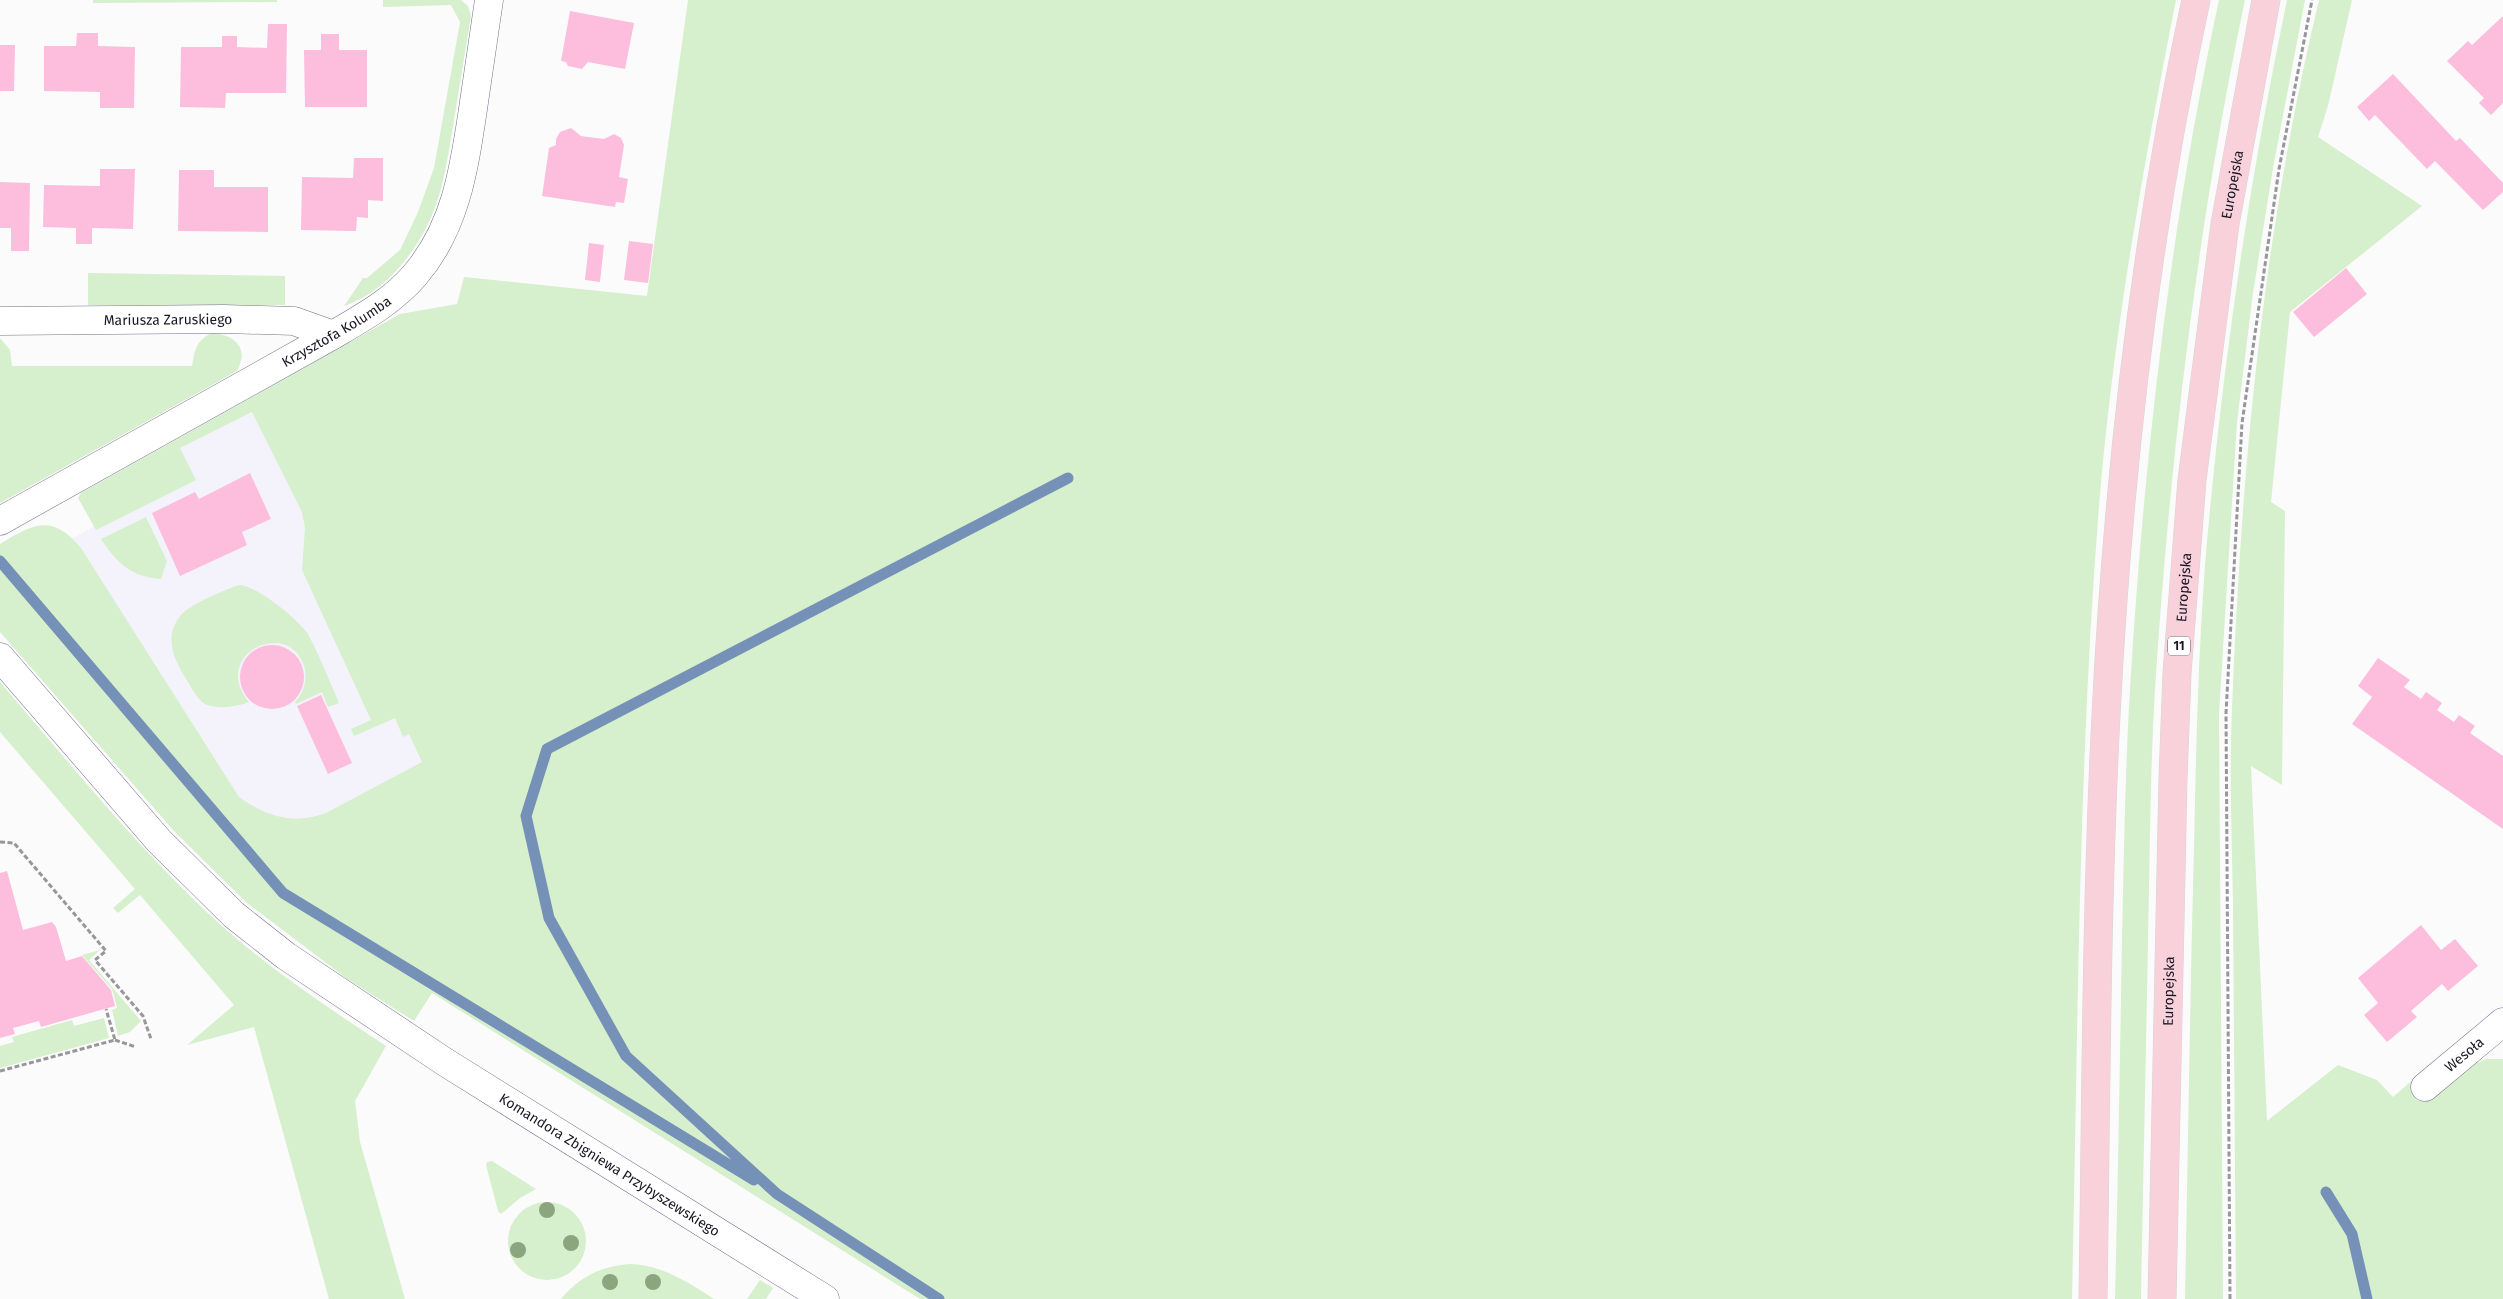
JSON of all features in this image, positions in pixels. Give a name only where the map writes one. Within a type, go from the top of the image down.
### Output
[{"type":"main road","points":[[2093,1299],[2106,718],[2119,520],[2142,314],[2175,107],[2196,0]]},
{"type":"main road","name":"Europejska","points":[[2162,1299],[2173,778],[2177,673],[2193,471],[2213,308],[2244,112],[2266,0]]},
{"type":"street","name":"Krzysztofa Kolumba","points":[[0,521],[237,387],[333,336],[374,311],[395,294],[429,258],[444,232],[462,177],[490,0]]},
{"type":"street","name":"Mariusza Zaruskiego","points":[[0,321],[224,319],[294,321],[333,336]]},
{"type":"street","name":"Komandora Zbigniewa Przybyszewskiego","points":[[0,657],[159,841],[234,915],[286,956],[396,1030],[825,1299]]},
{"type":"street","name":"Wesoła","points":[[2425,1087],[2503,1022]]},
{"type":"path","points":[[2230,1299],[2226,712],[2242,423],[2279,169],[2312,0]]},
{"type":"path","points":[[0,842],[14,843],[106,951],[95,960],[143,1016],[151,1039]]},
{"type":"path","points":[[106,1009],[115,1040]]},
{"type":"path","points":[[0,1071],[115,1040],[136,1047]]},
{"type":"shaded area","points":[[329,374],[511,722],[264,849],[26,564],[102,522],[85,495]]},
{"type":"green space","points":[[93,0],[277,0],[277,2],[93,3]]},
{"type":"green space","points":[[383,0],[461,0],[468,6],[471,16],[445,171],[432,215],[417,243],[397,270],[372,292],[344,306],[363,278],[367,278],[400,250],[418,212],[434,168],[460,22],[451,5],[383,7]]},
{"type":"green space","points":[[688,0],[2176,0],[2130,252],[2112,378],[2099,506],[2092,605],[2083,803],[2072,1299],[920,1299],[432,993],[414,1021],[346,978],[247,903],[174,831],[0,632],[0,544],[23,531],[43,525],[52,526],[71,537],[81,548],[239,797],[260,810],[281,817],[314,817],[326,813],[422,762],[409,734],[403,737],[395,718],[354,736],[351,729],[371,720],[302,570],[305,528],[302,512],[252,412],[180,448],[196,480],[96,530],[78,498],[81,493],[400,314],[457,304],[464,277],[647,296]]},
{"type":"green space","points":[[2219,0],[2245,0],[2228,85],[2199,257],[2177,429],[2161,602],[2151,782],[2141,1299],[2115,1299],[2126,782],[2136,602],[2151,429],[2161,343],[2186,171]]},
{"type":"green space","points":[[2287,0],[2305,0],[2273,168],[2253,293],[2237,422],[2219,714],[2223,1299],[2185,1299],[2191,959],[2197,740],[2205,565],[2219,423],[2237,281],[2260,140]]},
{"type":"green space","points":[[2319,0],[2352,0],[2328,106],[2318,137],[2422,206],[2290,312],[2271,502],[2285,511],[2282,785],[2251,766],[2267,1121],[2338,1065],[2377,1080],[2393,1097],[2415,1078],[2469,1066],[2486,1059],[2503,1059],[2503,1299],[2236,1299],[2231,758],[2236,620],[2249,441],[2269,264],[2283,175]]},
{"type":"green space","points":[[88,273],[285,276],[285,305],[88,305]]},
{"type":"green space","points":[[212,333],[227,336],[238,344],[242,355],[237,371],[0,503],[0,338],[10,350],[12,366],[192,366],[199,343]]},
{"type":"green space","points":[[146,517],[167,561],[161,579],[150,578],[133,572],[119,562],[101,539]]},
{"type":"green space","points":[[239,585],[267,597],[288,613],[304,630],[317,652],[339,703],[328,707],[322,692],[296,704],[295,702],[301,694],[306,676],[304,666],[296,652],[283,644],[269,643],[256,648],[245,657],[239,669],[239,685],[249,702],[217,707],[207,705],[198,698],[175,658],[171,641],[172,632],[181,615],[192,606]]},
{"type":"green space","points":[[0,682],[108,809],[194,900],[224,928],[282,975],[386,1046],[355,1101],[360,1142],[405,1299],[329,1299],[254,1027],[187,1045],[234,1005],[140,895],[118,913],[113,908],[135,889],[0,732]]},
{"type":"green space","points":[[100,950],[89,960],[141,1021],[130,1032],[118,1036],[112,1010],[117,1008],[112,989],[82,955]]},
{"type":"green space","points":[[104,1018],[109,1038],[0,1068],[0,1046],[14,1042],[12,1037],[72,1020],[74,1026]]},
{"type":"green space","points":[[492,1161],[536,1189],[520,1198],[501,1214],[498,1211],[486,1165],[487,1162]]},
{"type":"green space","points":[[547,1202],[562,1205],[575,1213],[583,1226],[586,1241],[583,1256],[575,1269],[562,1277],[547,1280],[532,1277],[519,1269],[511,1256],[508,1241],[511,1226],[519,1213],[532,1205]]},
{"type":"green space","points":[[630,1264],[664,1271],[714,1299],[561,1299],[575,1285],[591,1274],[610,1267]]},
{"type":"green space","points":[[760,1280],[773,1288],[766,1299],[747,1299]]},
{"type":"building","points":[[570,11],[634,23],[625,69],[588,62],[582,69],[568,66],[566,62],[561,61]]},
{"type":"building","points":[[2503,16],[2503,103],[2491,115],[2479,103],[2484,98],[2447,61],[2468,41],[2472,45]]},
{"type":"building","points":[[268,24],[287,24],[286,93],[226,93],[225,108],[180,107],[181,47],[222,47],[222,36],[237,36],[237,47],[267,48]]},
{"type":"building","points":[[77,33],[98,33],[98,46],[135,47],[134,108],[100,108],[100,92],[44,91],[44,46],[76,46]]},
{"type":"building","points":[[321,34],[339,34],[339,50],[367,50],[367,107],[305,107],[304,50],[321,50]]},
{"type":"building","points":[[0,45],[15,45],[14,91],[0,91]]},
{"type":"building","points":[[2393,74],[2456,141],[2460,138],[2503,183],[2503,192],[2483,210],[2435,161],[2427,169],[2375,115],[2369,121],[2357,107]]},
{"type":"building","points":[[571,128],[581,136],[604,139],[614,134],[621,138],[624,145],[619,177],[628,179],[624,203],[616,202],[615,207],[542,196],[549,148],[556,145],[556,139],[560,132]]},
{"type":"building","points":[[354,158],[383,158],[383,201],[368,200],[368,218],[357,217],[356,231],[301,230],[302,177],[353,178]]},
{"type":"building","points":[[100,169],[135,169],[133,229],[92,228],[92,244],[76,244],[76,228],[43,227],[44,185],[100,186]]},
{"type":"building","points":[[179,170],[214,170],[214,187],[268,187],[268,232],[178,231]]},
{"type":"building","points":[[0,182],[30,183],[29,251],[11,251],[11,228],[0,228]]},
{"type":"building","points":[[629,241],[653,244],[648,283],[624,280]]},
{"type":"building","points":[[589,243],[604,245],[600,282],[585,280]]},
{"type":"building","points":[[2346,268],[2367,294],[2314,337],[2293,312]]},
{"type":"building","points":[[250,473],[271,519],[242,532],[247,545],[180,576],[152,513],[195,492],[199,499]]},
{"type":"building","points":[[266,645],[278,645],[295,654],[302,665],[304,677],[302,689],[295,700],[278,709],[266,709],[254,704],[245,695],[240,683],[240,671],[245,659],[254,650]]},
{"type":"building","points":[[2378,658],[2410,680],[2404,687],[2421,699],[2426,692],[2442,703],[2437,710],[2454,722],[2459,715],[2475,726],[2470,733],[2503,756],[2503,829],[2352,724],[2372,697],[2358,686]]},
{"type":"building","points":[[321,695],[352,763],[328,774],[297,706]]},
{"type":"building","points":[[7,871],[23,930],[52,922],[56,927],[66,961],[82,956],[111,990],[115,1006],[41,1027],[39,1021],[13,1028],[15,1034],[0,1038],[0,873]]},
{"type":"building","points":[[2421,925],[2441,950],[2455,939],[2478,966],[2448,991],[2442,984],[2411,1011],[2417,1017],[2387,1042],[2364,1015],[2378,1003],[2358,978]]},
{"type":"waterway","points":[[939,1299],[777,1194],[626,1056],[549,918],[526,816],[547,749],[1068,478]]},
{"type":"waterway","points":[[0,561],[283,893],[754,1180]]},
{"type":"waterway","points":[[2326,1192],[2352,1234],[2367,1299]]}]
